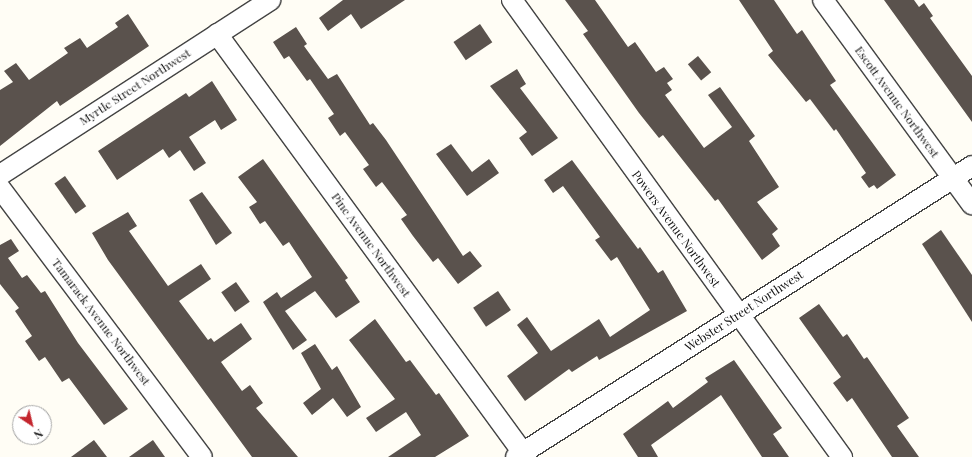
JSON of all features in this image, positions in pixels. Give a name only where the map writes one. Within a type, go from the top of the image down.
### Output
[{"type":"street","name":"Myrtle Street Northwest","points":[[0,175],[270,0]]},
{"type":"street","name":"Powers Avenue Northwest","points":[[512,0],[842,457]]},
{"type":"street","name":"Escott Avenue Northwest","points":[[823,0],[972,204]]},
{"type":"street","name":"Pine Avenue Northwest","points":[[217,34],[522,456]]},
{"type":"street","name":"Webster Street Northwest","points":[[522,456],[738,315],[972,166]]},
{"type":"street","name":"Tamarack Avenue Northwest","points":[[0,188],[202,457]]},
{"type":"building","points":[[343,0],[405,0],[361,29],[351,14],[328,31],[319,18]]},
{"type":"building","points":[[565,0],[595,0],[628,47],[635,42],[656,72],[664,67],[673,79],[667,83],[672,90],[665,95],[704,148],[732,127],[708,95],[720,87],[755,136],[749,141],[779,187],[757,202],[778,229],[772,234],[780,246],[762,260],[718,199],[715,201],[663,135],[659,138],[639,113],[583,34],[588,31]]},
{"type":"building","points":[[739,0],[774,0],[797,34],[802,30],[836,81],[830,85],[896,175],[877,189],[874,185],[869,188],[861,177],[866,173],[836,129],[834,131],[810,99],[806,102],[768,55],[773,51]]},
{"type":"building","points":[[884,0],[914,0],[919,7],[924,3],[933,16],[930,18],[972,76],[972,122]]},
{"type":"building","points":[[128,14],[149,46],[60,106],[57,101],[0,146],[0,90],[13,82],[4,71],[16,63],[29,80],[68,53],[64,48],[80,38],[87,48],[118,27],[115,23]]},
{"type":"building","points":[[480,24],[492,42],[466,60],[453,42]]},
{"type":"building","points":[[296,27],[307,44],[304,46],[328,79],[337,74],[370,125],[373,123],[386,140],[463,256],[470,251],[482,266],[458,284],[438,258],[433,262],[413,236],[401,219],[407,215],[382,182],[376,187],[363,169],[369,165],[345,132],[340,136],[328,118],[334,114],[310,79],[307,81],[289,56],[284,59],[273,42]]},
{"type":"building","points":[[698,56],[711,72],[701,81],[688,64]]},
{"type":"building","points":[[517,69],[526,84],[520,88],[558,138],[532,156],[519,138],[527,132],[490,86]]},
{"type":"building","points":[[212,81],[237,120],[221,130],[215,120],[189,137],[206,163],[194,171],[180,150],[169,158],[163,149],[117,180],[98,151],[186,93],[189,97]]},
{"type":"building","points":[[451,144],[472,172],[489,159],[499,173],[467,196],[436,154]]},
{"type":"building","points":[[263,159],[348,278],[345,280],[360,302],[336,318],[315,291],[285,311],[307,340],[293,350],[263,302],[277,292],[281,298],[312,277],[289,242],[283,246],[265,221],[260,224],[249,207],[257,202],[238,177]]},
{"type":"building","points":[[572,160],[638,249],[640,247],[658,273],[663,270],[687,311],[599,360],[597,356],[572,372],[569,369],[525,401],[507,376],[538,353],[517,325],[527,317],[551,351],[599,319],[610,337],[650,310],[617,257],[611,261],[595,240],[600,237],[563,186],[553,193],[544,180]]},
{"type":"building","points":[[65,176],[86,206],[76,214],[54,183]]},
{"type":"building","points":[[202,192],[232,233],[216,245],[189,200]]},
{"type":"building","points":[[128,212],[137,226],[129,231],[168,286],[201,264],[211,279],[179,301],[208,340],[211,338],[214,342],[241,323],[252,339],[221,362],[242,391],[250,385],[263,403],[256,408],[298,457],[252,457],[108,260],[92,233]]},
{"type":"building","points":[[941,230],[972,275],[972,322],[922,244]]},
{"type":"building","points":[[11,239],[19,251],[8,258],[22,278],[27,275],[41,293],[45,291],[78,343],[128,409],[104,425],[69,378],[62,382],[45,357],[39,361],[25,341],[32,336],[15,311],[19,308],[0,284],[0,245]]},
{"type":"building","points":[[236,282],[250,302],[235,312],[221,292]]},
{"type":"building","points":[[498,291],[511,310],[486,327],[473,308]]},
{"type":"building","points":[[819,304],[843,337],[847,334],[864,359],[867,357],[909,418],[897,426],[919,457],[892,457],[852,398],[847,402],[833,383],[841,377],[799,318]]},
{"type":"building","points":[[375,319],[406,362],[410,360],[436,395],[439,393],[469,436],[435,457],[388,457],[421,435],[406,412],[376,432],[366,418],[395,399],[349,340]]},
{"type":"building","points":[[315,344],[332,370],[337,366],[361,407],[347,417],[333,398],[312,415],[303,403],[321,389],[301,353]]},
{"type":"building","points":[[734,360],[782,428],[773,434],[789,457],[762,457],[721,395],[651,445],[658,457],[638,457],[623,434],[668,401],[673,408],[708,382],[705,378]]},
{"type":"building","points":[[94,440],[107,457],[71,457]]},
{"type":"building","points":[[153,440],[165,457],[129,457]]}]
